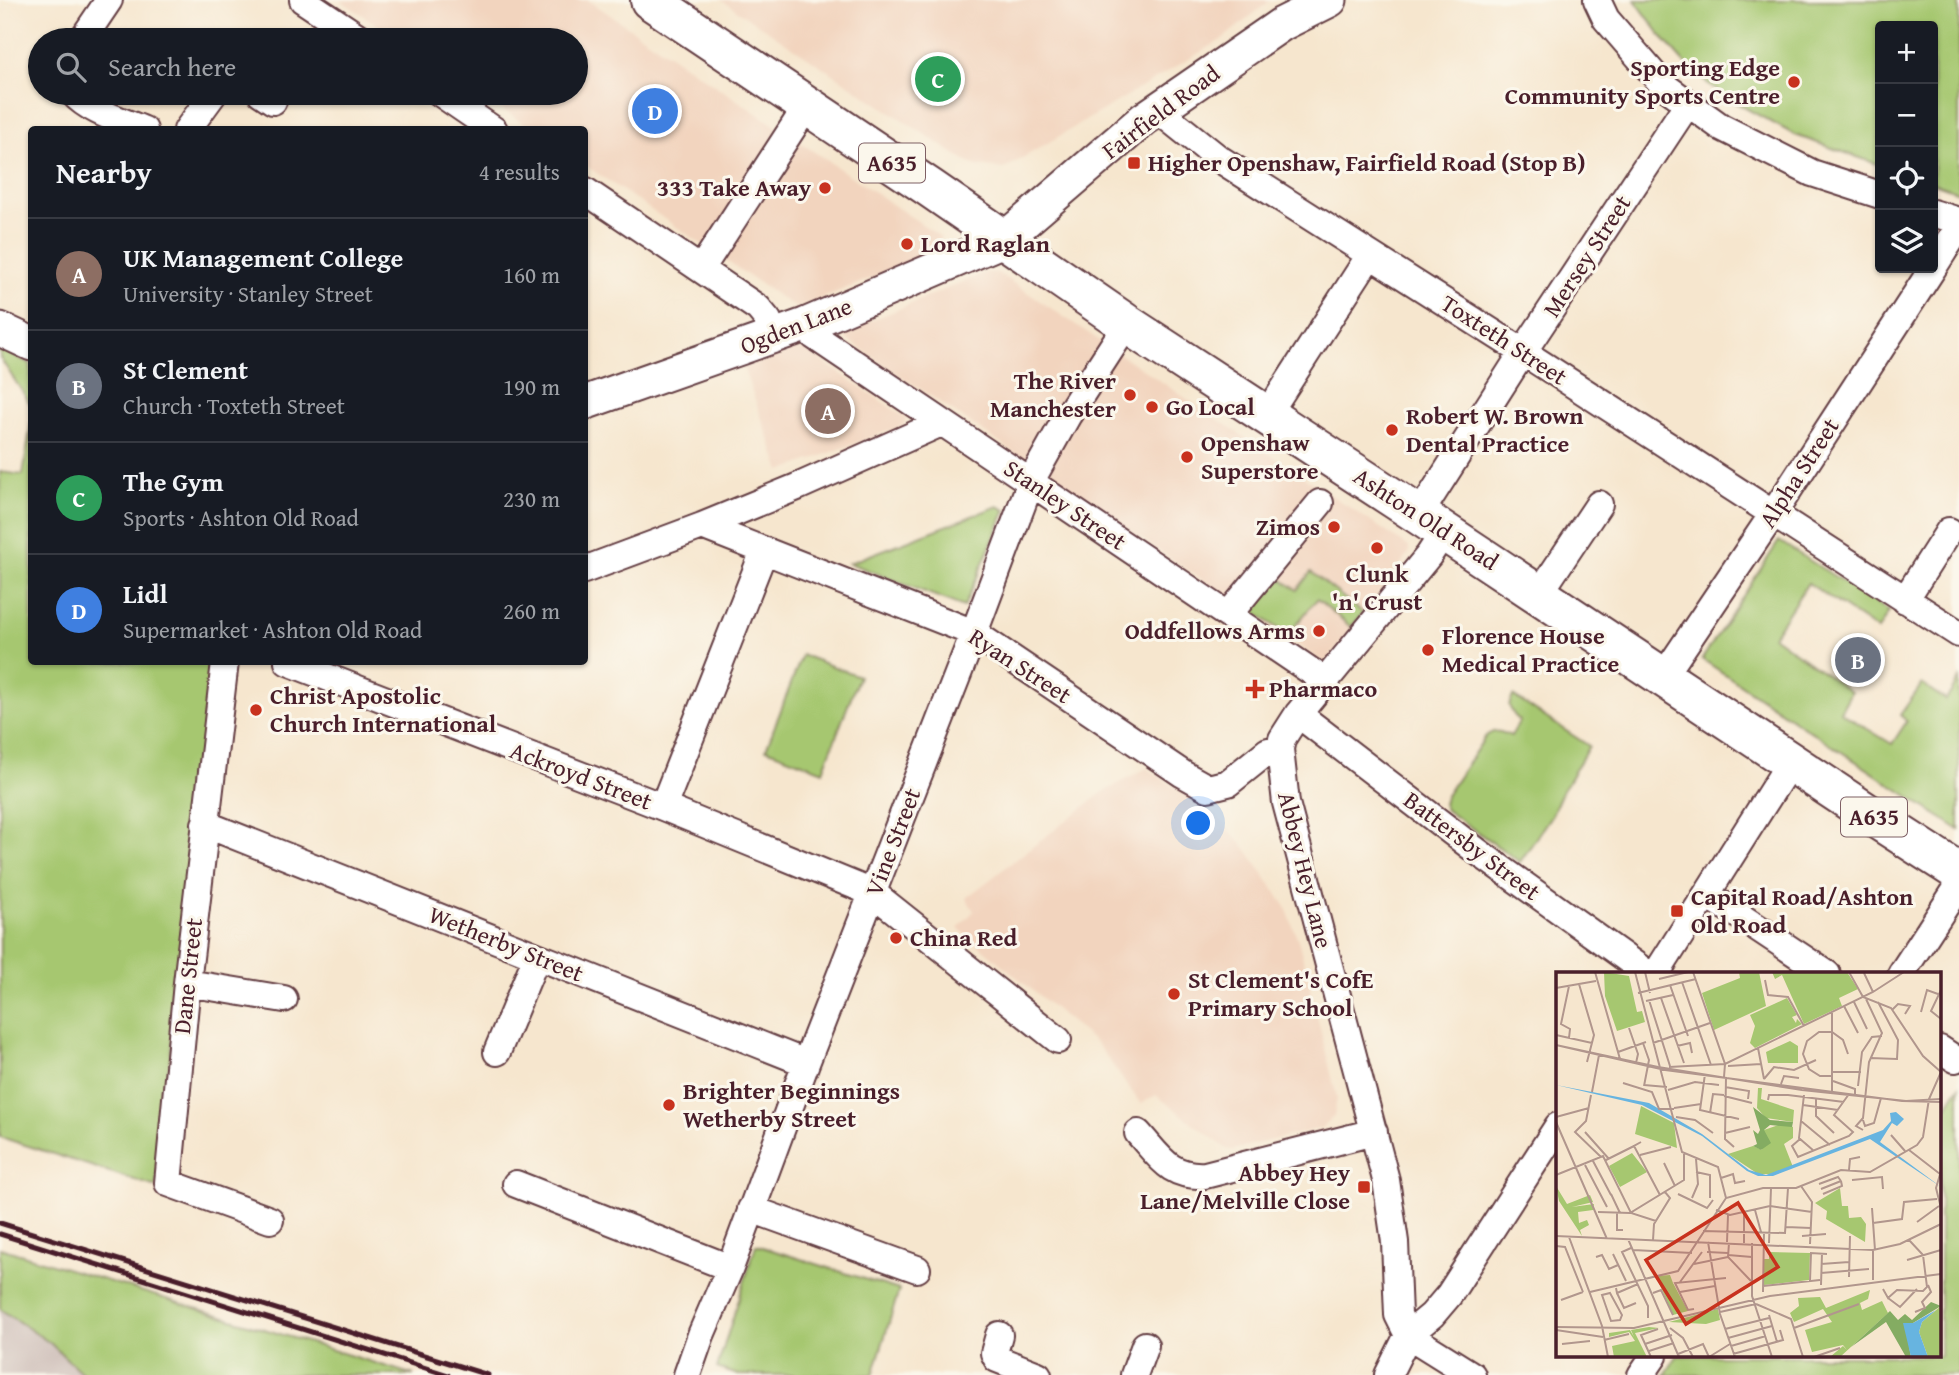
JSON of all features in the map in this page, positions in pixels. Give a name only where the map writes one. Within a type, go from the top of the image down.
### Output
[{"type":"highway","name":"Ashton Old Road","points":[[650,0],[1127,324],[1959,872]]},
{"type":"street","points":[[90,28],[109,0]]},
{"type":"street","points":[[303,0],[345,28]]},
{"type":"street","name":"Fairfield Road","points":[[1003,240],[1144,119],[1282,24],[1330,0]]},
{"type":"street","points":[[1598,0],[1605,19],[1663,85],[1721,127],[1812,173],[1875,193]]},
{"type":"street","name":"Mersey Street","points":[[1432,523],[1523,352],[1688,103]]},
{"type":"street","points":[[89,105],[135,126]]},
{"type":"street","points":[[190,126],[205,105]]},
{"type":"street","points":[[458,105],[489,126]]},
{"type":"street","points":[[701,269],[807,106]]},
{"type":"street","name":"Toxteth Street","points":[[1158,110],[1218,158],[1959,634]]},
{"type":"street","points":[[588,193],[758,308],[768,320],[773,336]]},
{"type":"street","points":[[1938,215],[1959,221]]},
{"type":"street","name":"Alpha Street","points":[[1938,260],[1959,227]]},
{"type":"street","name":"Ogden Lane","points":[[588,403],[805,325],[1003,240]]},
{"type":"street","points":[[1267,415],[1370,255]]},
{"type":"street","name":"Alpha Street","points":[[1663,677],[1930,273]]},
{"type":"street","name":"Vine Street","points":[[690,1367],[1031,481],[1068,415],[1127,324]]},
{"type":"street","name":"Stanley Street","points":[[805,325],[814,336],[1326,682]]},
{"type":"street","points":[[0,329],[28,342]]},
{"type":"street","points":[[588,569],[797,487],[941,423]]},
{"type":"street","points":[[1229,614],[1320,503]]},
{"type":"street","points":[[1539,594],[1599,504]]},
{"type":"street","points":[[1280,749],[1282,739],[1298,714],[1429,555],[1432,523]]},
{"type":"street","name":"Ryan Street","points":[[702,526],[974,634],[1208,788],[1228,783],[1268,751],[1280,749]]},
{"type":"street","points":[[1905,600],[1949,531]]},
{"type":"street","points":[[663,807],[764,551]]},
{"type":"street","name":"Dane Street","points":[[225,665],[187,983],[168,1183],[270,1220]]},
{"type":"street","name":"Ackroyd Street","points":[[296,665],[663,807],[873,893],[1058,1040]]},
{"type":"street","points":[[317,673],[339,665]]},
{"type":"street","name":"Battersby Street","points":[[1298,714],[1488,859],[1645,972]]},
{"type":"street","name":"Abbey Hey Lane","points":[[1280,749],[1286,803],[1386,1180],[1395,1242],[1398,1315],[1408,1335]]},
{"type":"street","points":[[1657,972],[1790,761]]},
{"type":"street","name":"Wetherby Street","points":[[205,824],[806,1063]]},
{"type":"street","points":[[1902,972],[1959,885]]},
{"type":"street","points":[[1708,895],[1824,972]]},
{"type":"street","points":[[497,1052],[537,956]]},
{"type":"street","points":[[187,983],[284,999]]},
{"type":"street","points":[[1388,1375],[1408,1335],[1432,1315],[1449,1295],[1556,1129]]},
{"type":"street","points":[[1138,1133],[1171,1168],[1190,1175],[1205,1174],[1374,1132]]},
{"type":"street","points":[[516,1184],[730,1268]]},
{"type":"street","points":[[751,1209],[917,1269]]},
{"type":"street","points":[[999,1335],[994,1353],[997,1359],[1038,1375]]},
{"type":"street","points":[[1408,1335],[1472,1375]]},
{"type":"street","points":[[1134,1375],[1145,1345]]},
{"type":"street","points":[[1641,1375],[1653,1358]]},
{"type":"shaded area","points":[[340,0],[588,0],[941,237],[929,256],[796,308],[588,167],[588,126],[528,126],[496,105],[588,105],[588,28],[382,28]]},
{"type":"shaded area","points":[[721,0],[1271,0],[1221,40],[1004,169],[977,166],[965,161]]},
{"type":"shaded area","points":[[986,272],[998,273],[1409,547],[1409,553],[1325,663],[845,338],[847,331]]},
{"type":"shaded area","points":[[800,346],[906,418],[904,425],[781,471],[743,367]]},
{"type":"shaded area","name":"St Clement's CofE Primary School","points":[[1147,768],[1217,816],[1247,850],[1286,907],[1299,943],[1337,1098],[1334,1116],[1321,1128],[1232,1150],[1227,1149],[1156,1095],[1141,1104],[1097,1044],[958,928],[974,911],[966,898],[1102,793]]},
{"type":"shaded area","points":[[0,1309],[50,1343],[84,1375],[0,1375]]},
{"type":"green space","name":"Sporting Edge Community Sports Centre","points":[[1635,0],[1959,0],[1959,192],[1938,185],[1938,21],[1875,21],[1875,163],[1795,135],[1725,97],[1689,68]]},
{"type":"green space","points":[[0,349],[28,363],[28,400],[0,358]]},
{"type":"green space","points":[[28,442],[28,665],[213,665],[156,1187],[0,1137],[0,472],[23,475]]},
{"type":"green space","points":[[998,506],[1006,510],[964,607],[849,563]]},
{"type":"green space","points":[[1779,541],[1889,611],[1878,630],[1808,583],[1773,636],[1851,692],[1840,712],[1892,744],[1907,721],[1900,715],[1922,684],[1946,700],[1959,679],[1959,830],[1702,659]]},
{"type":"green space","points":[[1311,572],[1363,613],[1351,627],[1317,599],[1288,635],[1254,612],[1281,579],[1297,590]]},
{"type":"green space","points":[[802,655],[859,676],[823,771],[766,749]]},
{"type":"green space","points":[[1513,696],[1589,746],[1552,814],[1520,862],[1446,810],[1443,804],[1486,736],[1496,731],[1511,736],[1520,721],[1509,706]]},
{"type":"green space","points":[[1959,1087],[1959,1375],[1665,1375],[1676,1358],[1941,1358],[1941,1115]]},
{"type":"green space","points":[[756,1245],[899,1290],[873,1375],[738,1375],[717,1368]]},
{"type":"green space","points":[[0,1248],[414,1375],[84,1375],[50,1343],[0,1309]]},
{"type":"railway","points":[[0,1223],[488,1375]]},
{"type":"railway","points":[[0,1234],[448,1375]]},
{"type":"place","name":"The Gym","points":[[938,79]]},
{"type":"place","name":"Sporting Edge Community Sports Centre","points":[[1794,82]]},
{"type":"place","name":"Lidl","points":[[655,111]]},
{"type":"place","name":"Higher Openshaw, Fairfield Road (Stop B)","points":[[1134,163]]},
{"type":"place","name":"333 Take Away","points":[[825,188]]},
{"type":"place","name":"Lord Raglan","points":[[907,244]]},
{"type":"place","name":"The River Manchester","points":[[1130,395]]},
{"type":"place","name":"Go Local","points":[[1152,407]]},
{"type":"place","name":"UK Management College","points":[[828,411]]},
{"type":"place","name":"Robert W. Brown Dental Practice","points":[[1392,430]]},
{"type":"place","name":"Openshaw Superstore","points":[[1187,457]]},
{"type":"place","name":"Zimos","points":[[1334,527]]},
{"type":"place","name":"Clunk 'n' Crust","points":[[1377,548]]},
{"type":"place","name":"Oddfellows Arms","points":[[1319,631]]},
{"type":"place","name":"Florence House Medical Practice","points":[[1428,650]]},
{"type":"place","name":"St Clement","points":[[1858,660]]},
{"type":"place","name":"Pharmaco","points":[[1255,689]]},
{"type":"place","name":"Christ Apostolic Church International","points":[[256,710]]},
{"type":"place","name":"Capital Road/Ashton Old Road","points":[[1677,911]]},
{"type":"place","name":"China Red","points":[[896,938]]},
{"type":"place","name":"St Clement's CofE Primary School","points":[[1174,994]]},
{"type":"place","name":"Brighter Beginnings Wetherby Street","points":[[669,1105]]},
{"type":"place","name":"Abbey Hey Lane/Melville Close","points":[[1364,1187]]}]
